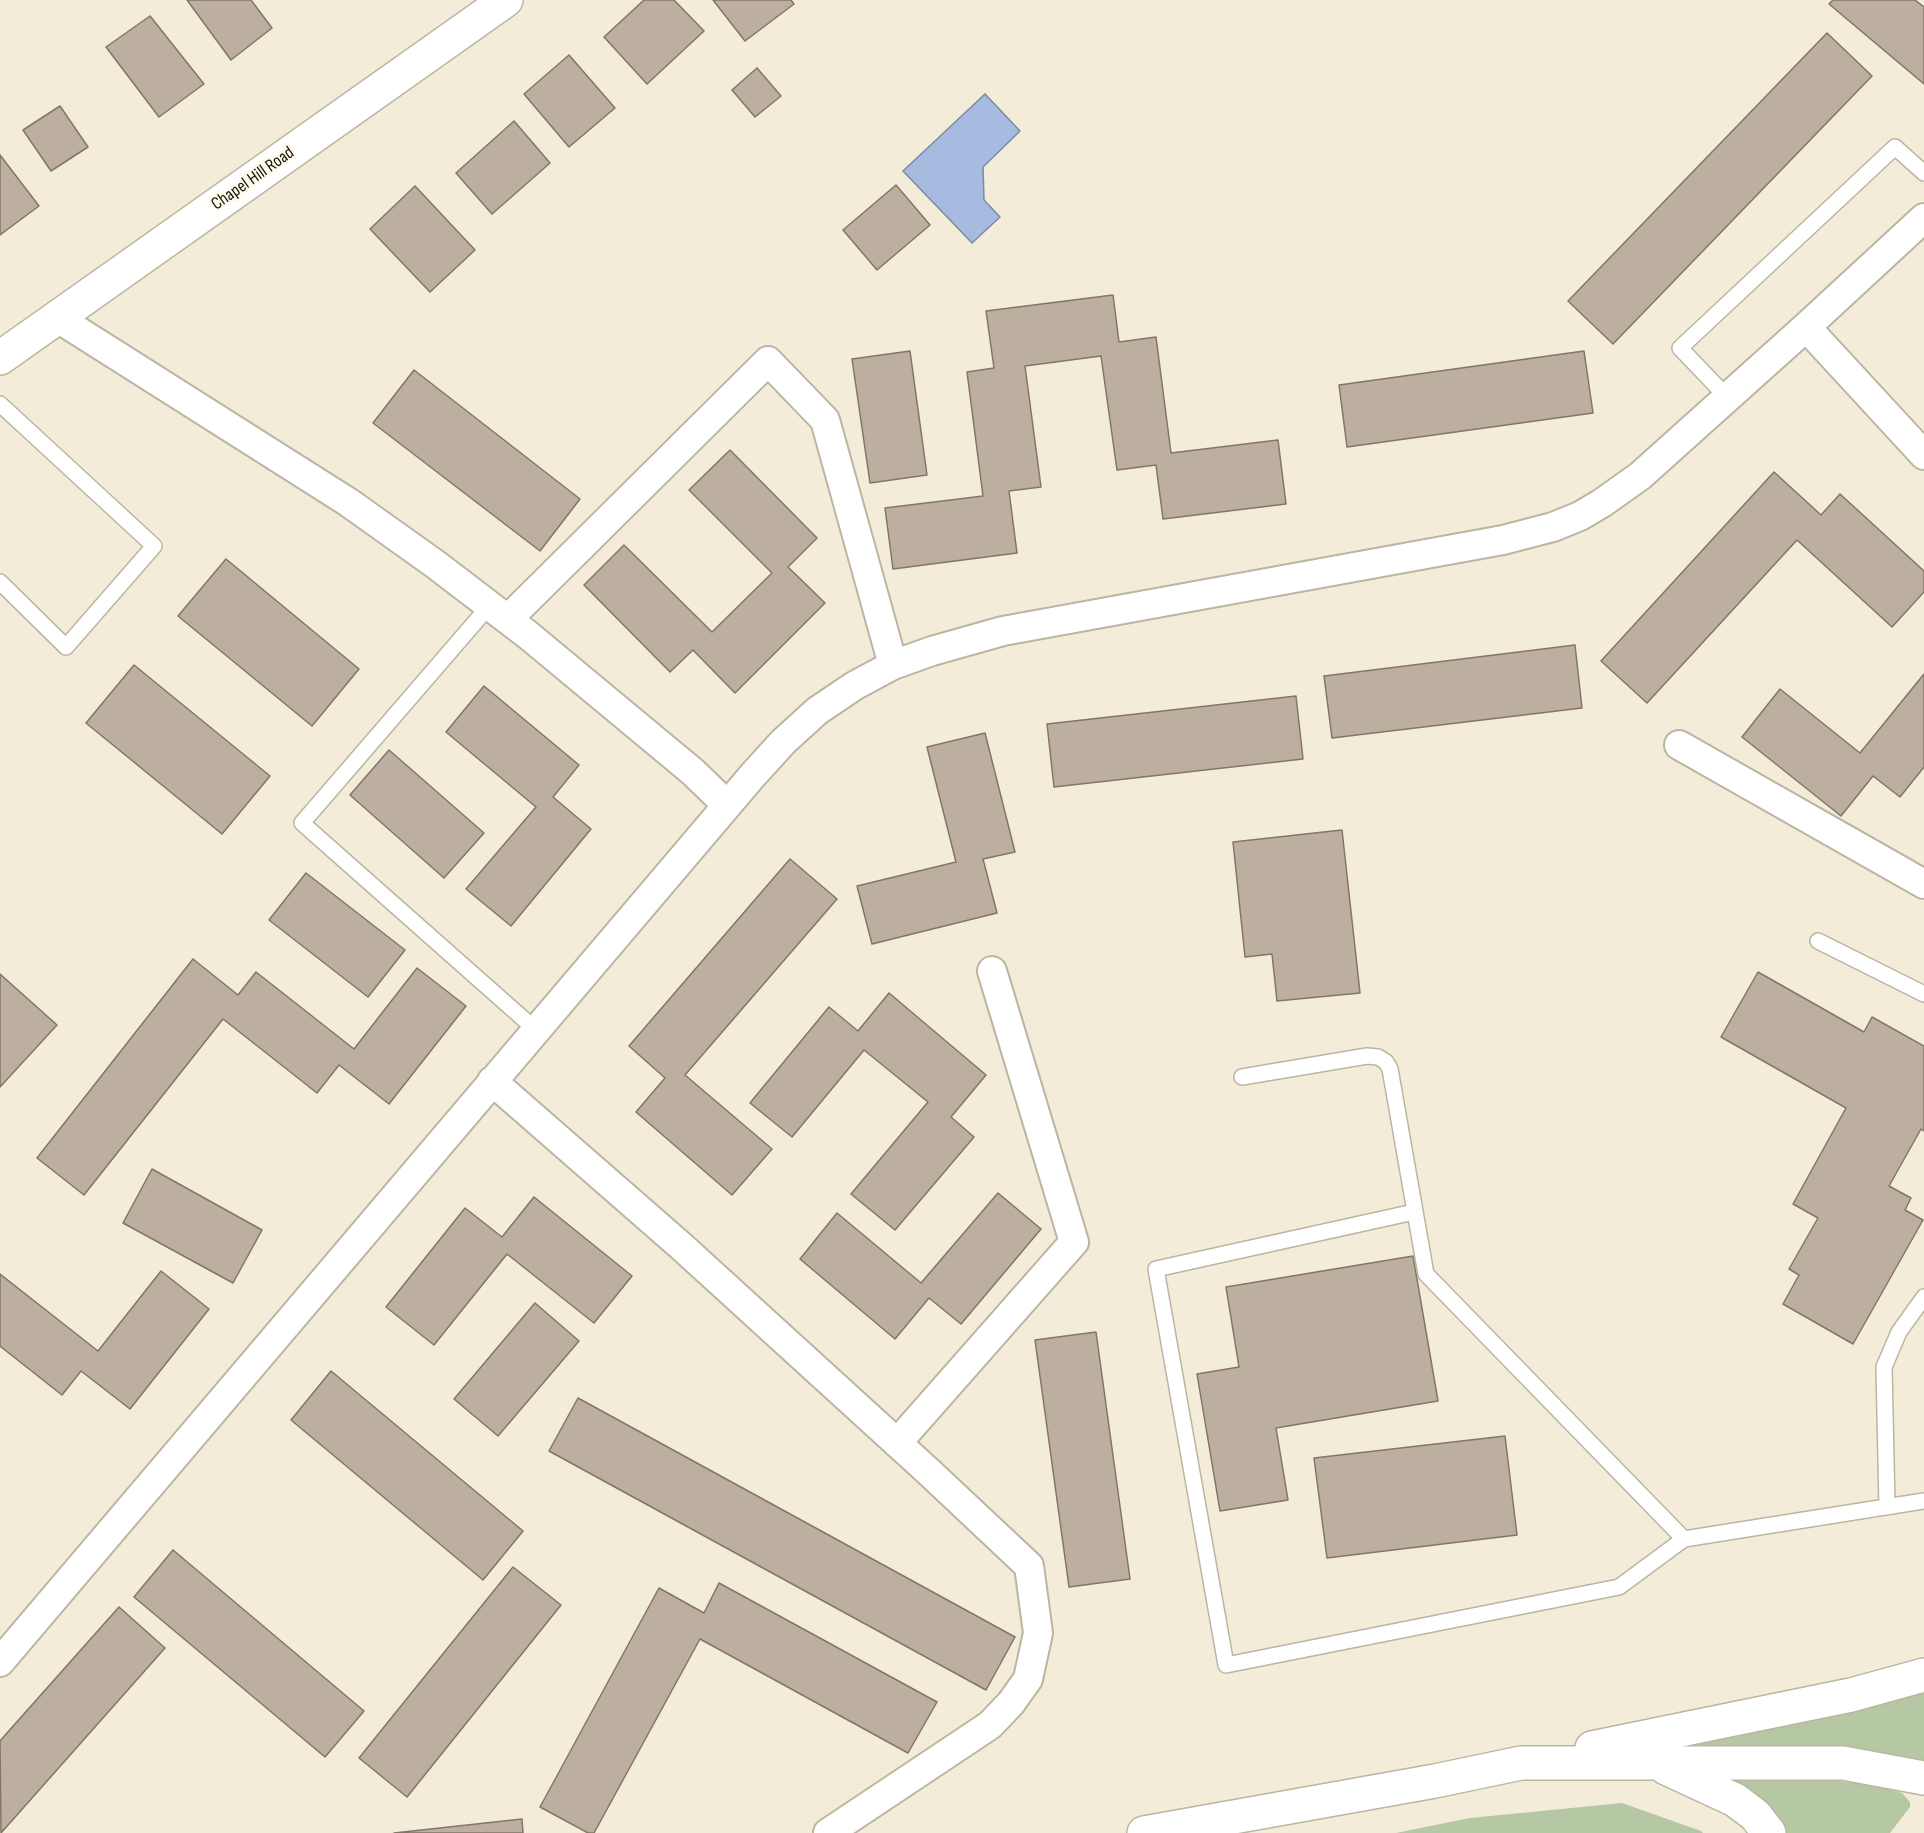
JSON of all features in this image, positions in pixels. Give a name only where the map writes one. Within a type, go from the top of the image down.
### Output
[{"type":"main road","name":"Chapel Hill Road","points":[[0,358],[506,0]]},
{"type":"main road","points":[[1144,1833],[1435,1781],[1851,1695],[1924,1674]]},
{"type":"main road","points":[[1521,1763],[1844,1763],[1924,1778]]},
{"type":"main road","points":[[1653,1763],[1682,1774],[1735,1800],[1755,1815],[1770,1833]]},
{"type":"street","points":[[0,1662],[727,805],[783,742],[818,711],[854,686],[893,665],[932,651],[1003,631],[1503,540],[1553,527],[1580,516],[1640,476],[1924,218]]},
{"type":"street","points":[[56,317],[348,502],[499,612],[693,772],[727,805]]},
{"type":"street","points":[[1806,327],[1924,455]]},
{"type":"street","points":[[499,612],[768,361],[825,420],[893,665]]},
{"type":"street","points":[[1678,745],[1924,884]]},
{"type":"street","points":[[897,1443],[1074,1242],[992,971]]},
{"type":"street","points":[[492,1081],[681,1246],[1029,1566],[1038,1633],[1028,1679],[1011,1703],[990,1725],[828,1833]]},
{"type":"lane","points":[[1727,397],[1680,348],[1895,147],[1924,173]]},
{"type":"lane","points":[[0,404],[154,546],[66,647],[0,582]]},
{"type":"lane","points":[[499,612],[302,823],[536,1030]]},
{"type":"lane","points":[[1818,941],[1924,994]]},
{"type":"lane","points":[[1242,1077],[1367,1056],[1378,1057],[1386,1062],[1390,1069],[1426,1274],[1684,1539]]},
{"type":"lane","points":[[1414,1212],[1156,1269],[1226,1665],[1619,1587],[1684,1539],[1924,1501]]},
{"type":"lane","points":[[1887,1507],[1884,1367],[1899,1332],[1924,1297]]},
{"type":"green space","points":[[1924,1690],[1924,1767],[1639,1749]]},
{"type":"green space","points":[[1741,1774],[1832,1780],[1875,1786],[1902,1793],[1910,1802],[1910,1807],[1890,1833],[1786,1833],[1778,1823],[1725,1779]]},
{"type":"green space","points":[[1622,1803],[1703,1833],[1396,1833],[1470,1818]]},
{"type":"water","points":[[985,94],[1020,131],[983,167],[984,200],[1000,217],[972,243],[903,171]]},
{"type":"building","points":[[187,0],[251,0],[272,28],[231,60]]},
{"type":"building","points":[[644,0],[674,0],[704,31],[647,84],[604,37]]},
{"type":"building","points":[[713,0],[791,0],[794,4],[745,41]]},
{"type":"building","points":[[1833,0],[1915,0],[1924,7],[1924,84],[1829,4]]},
{"type":"building","points":[[150,16],[204,84],[159,117],[106,47]]},
{"type":"building","points":[[1827,33],[1872,76],[1613,344],[1568,301]]},
{"type":"building","points":[[569,55],[615,108],[569,147],[524,94]]},
{"type":"building","points":[[757,68],[781,96],[755,117],[732,90]]},
{"type":"building","points":[[60,106],[88,147],[51,171],[23,130]]},
{"type":"building","points":[[514,121],[550,163],[492,214],[456,173]]},
{"type":"building","points":[[0,155],[39,206],[0,235]]},
{"type":"building","points":[[896,185],[930,225],[877,270],[843,230]]},
{"type":"building","points":[[415,186],[475,250],[430,292],[370,229]]},
{"type":"building","points":[[1113,295],[1119,342],[1156,337],[1171,453],[1278,440],[1286,504],[1163,519],[1156,465],[1117,470],[1101,356],[1025,366],[1041,487],[1009,491],[1017,553],[893,569],[885,508],[983,496],[967,372],[994,368],[986,311]]},
{"type":"building","points":[[910,351],[927,475],[870,483],[852,359]]},
{"type":"building","points":[[1584,351],[1593,413],[1347,447],[1339,385]]},
{"type":"building","points":[[414,370],[580,499],[540,551],[373,423]]},
{"type":"building","points":[[730,450],[817,538],[788,567],[825,603],[735,693],[693,650],[670,672],[584,585],[624,545],[712,632],[772,573],[689,490]]},
{"type":"building","points":[[1774,472],[1821,515],[1840,494],[1924,571],[1924,592],[1892,627],[1797,540],[1647,703],[1601,661]]},
{"type":"building","points":[[226,559],[359,669],[312,726],[178,616]]},
{"type":"building","points":[[1575,645],[1582,708],[1332,738],[1324,676]]},
{"type":"building","points":[[134,665],[270,776],[222,834],[86,723]]},
{"type":"building","points":[[1924,674],[1924,767],[1900,797],[1873,776],[1841,816],[1742,737],[1780,689],[1860,753]]},
{"type":"building","points":[[484,686],[579,765],[553,797],[591,829],[511,926],[466,889],[536,807],[446,732]]},
{"type":"building","points":[[1296,696],[1303,759],[1054,787],[1047,724]]},
{"type":"building","points":[[985,733],[1015,852],[983,859],[997,913],[872,944],[857,886],[956,862],[927,747]]},
{"type":"building","points":[[389,750],[484,833],[444,878],[350,795]]},
{"type":"building","points":[[1342,830],[1360,993],[1277,1001],[1272,954],[1245,957],[1233,842]]},
{"type":"building","points":[[790,859],[837,899],[685,1075],[772,1149],[732,1195],[636,1112],[665,1078],[629,1046]]},
{"type":"building","points":[[306,873],[405,950],[368,997],[269,920]]},
{"type":"building","points":[[193,959],[238,995],[256,972],[354,1049],[417,968],[466,1006],[389,1104],[339,1065],[317,1093],[223,1019],[84,1195],[37,1158]]},
{"type":"building","points":[[1758,972],[1864,1032],[1872,1017],[1924,1046],[1924,1131],[1921,1129],[1889,1186],[1911,1198],[1905,1210],[1923,1220],[1853,1344],[1783,1304],[1799,1275],[1789,1269],[1818,1218],[1793,1204],[1846,1108],[1721,1037]]},
{"type":"building","points":[[0,974],[57,1025],[0,1087]]},
{"type":"building","points":[[889,993],[986,1075],[951,1117],[974,1137],[895,1230],[851,1194],[928,1102],[864,1050],[792,1137],[750,1103],[829,1007],[858,1031]]},
{"type":"building","points":[[152,1169],[262,1230],[233,1283],[123,1223]]},
{"type":"building","points":[[998,1193],[1041,1229],[961,1324],[929,1298],[895,1339],[800,1259],[837,1213],[921,1283]]},
{"type":"building","points":[[534,1197],[632,1276],[594,1323],[507,1254],[434,1345],[386,1307],[465,1208],[502,1237]]},
{"type":"building","points":[[1413,1256],[1438,1401],[1276,1428],[1288,1500],[1220,1511],[1197,1374],[1239,1367],[1226,1287]]},
{"type":"building","points":[[161,1271],[209,1309],[130,1409],[81,1371],[62,1395],[0,1346],[0,1274],[98,1351]]},
{"type":"building","points":[[535,1303],[579,1341],[498,1436],[454,1399]]},
{"type":"building","points":[[1096,1332],[1130,1579],[1069,1587],[1035,1340]]},
{"type":"building","points":[[331,1371],[523,1531],[483,1580],[291,1420]]},
{"type":"building","points":[[578,1398],[1015,1637],[986,1690],[549,1451]]},
{"type":"building","points":[[1505,1436],[1517,1535],[1327,1558],[1314,1458]]},
{"type":"building","points":[[173,1550],[364,1711],[325,1757],[134,1597]]},
{"type":"building","points":[[513,1567],[561,1605],[407,1797],[359,1758]]},
{"type":"building","points":[[719,1583],[937,1702],[908,1753],[700,1639],[594,1833],[588,1833],[540,1807],[659,1588],[704,1613]]},
{"type":"building","points":[[119,1607],[165,1648],[1,1833],[0,1741]]},
{"type":"building","points":[[522,1819],[523,1833],[394,1833]]}]
